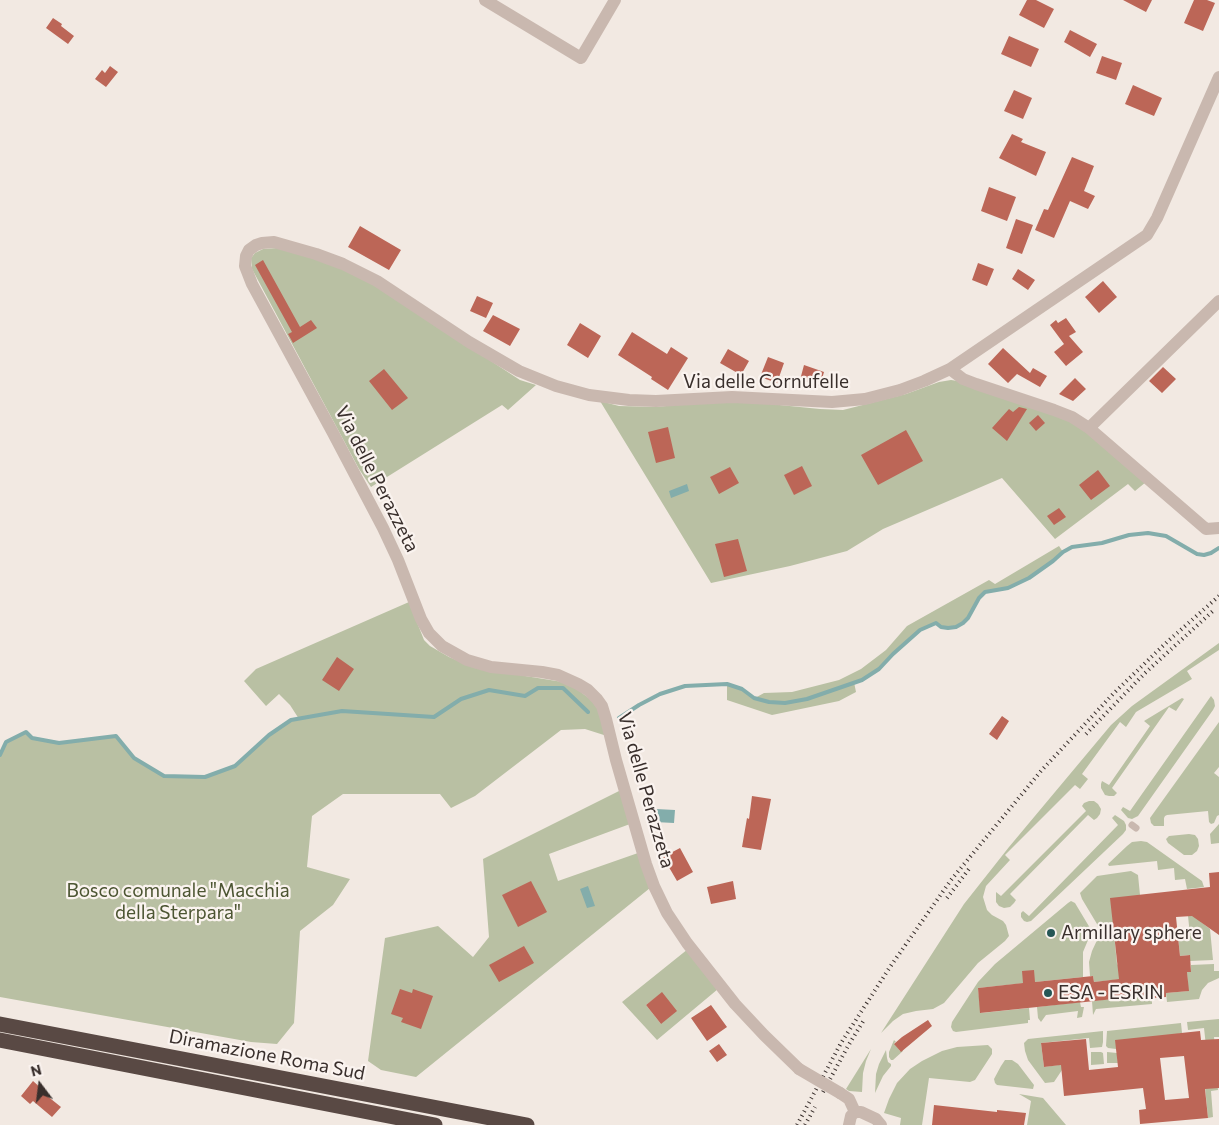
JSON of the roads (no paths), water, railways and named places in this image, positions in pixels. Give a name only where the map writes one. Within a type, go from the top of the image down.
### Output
[{"type":"highway","name":"Diramazione Roma Sud","points":[[0,1024],[527,1125]]},
{"type":"highway","name":"Diramazione Roma Sud","points":[[0,1040],[435,1125]]},
{"type":"street","points":[[485,0],[581,58],[615,0]]},
{"type":"street","name":"Via delle Cornufelle","points":[[255,291],[247,274],[245,260],[247,253],[252,247],[262,243],[274,242],[308,251],[362,272],[474,346],[519,371],[563,388],[589,395],[664,401],[732,397],[848,402],[874,398],[924,381],[950,369],[1147,235],[1158,218],[1219,77]]},
{"type":"street","name":"Via delle Perazzeta","points":[[255,291],[386,532],[421,619],[429,633],[450,652],[467,660],[491,668],[558,675],[585,688],[597,699],[602,706],[606,718],[646,864],[667,913],[687,944],[735,1004],[764,1035],[799,1069],[849,1099],[855,1112]]},
{"type":"street","points":[[1089,428],[1219,301]]},
{"type":"street","points":[[950,369],[971,382],[1066,414],[1078,420],[1206,529],[1219,528]]},
{"type":"street","points":[[849,1125],[851,1116],[855,1112],[865,1113],[876,1119],[881,1125]]},
{"type":"water","points":[[687,484],[689,491],[671,498],[669,491]]},
{"type":"water","points":[[656,809],[675,810],[674,823],[655,822]]},
{"type":"water","points":[[588,886],[595,906],[587,908],[580,889]]},
{"type":"waterway","points":[[619,718],[660,694],[685,686],[727,684],[742,689],[754,698],[769,702],[785,703],[807,699],[862,680],[879,669],[920,630],[936,623],[941,627],[956,627],[968,618],[979,598],[985,592],[1008,588],[1029,578],[1072,547],[1102,543],[1129,535],[1148,533],[1166,536],[1197,554],[1204,555],[1219,548]]},
{"type":"waterway","points":[[0,755],[6,742],[26,732],[32,738],[59,743],[116,736],[134,758],[164,776],[205,777],[235,766],[269,735],[291,720],[342,711],[434,717],[461,699],[489,690],[525,696],[538,688],[563,688],[588,712]]},
{"type":"railway","points":[[797,1125],[841,1043],[890,967],[951,880],[1041,771],[1113,694],[1167,642],[1219,596]]},
{"type":"railway","points":[[1086,734],[1145,673],[1213,611]]},
{"type":"railway","points":[[947,898],[969,869]]},
{"type":"railway","points":[[823,1092],[864,1020]]},
{"type":"railway","points":[[805,1125],[815,1107]]},
{"type":"place","name":"Armillary sphere","points":[[1051,933]]},
{"type":"place","name":"ESA - ESRIN","points":[[1048,993]]},
{"type":"park label","name":"Bosco comunale \"Macchia della Sterpara\"","points":[[178,902]]}]
